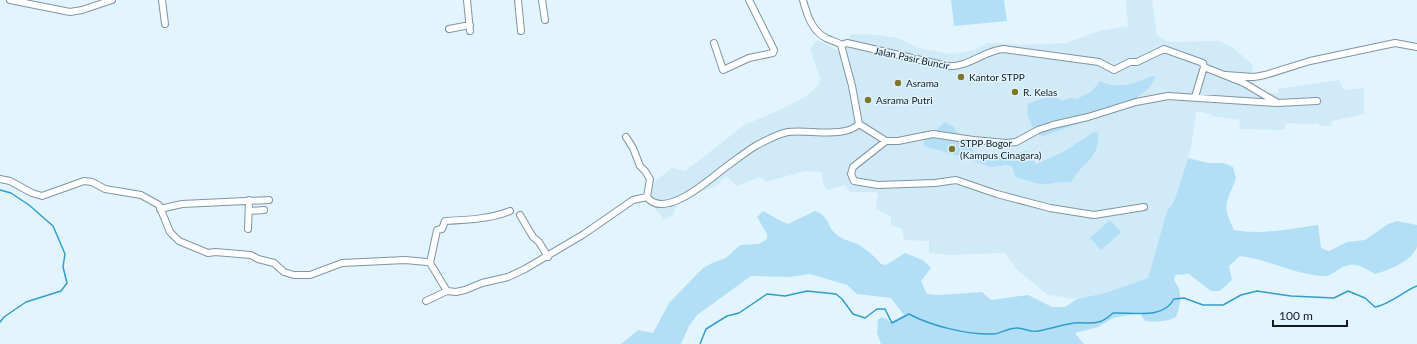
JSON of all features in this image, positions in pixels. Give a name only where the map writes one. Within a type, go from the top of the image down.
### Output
[{"type":"street","points":[[10,0],[70,12],[82,10],[112,0]]},
{"type":"street","points":[[162,0],[165,24]]},
{"type":"street","points":[[449,29],[470,28],[467,0]]},
{"type":"street","points":[[518,0],[521,31]]},
{"type":"street","points":[[542,0],[546,20]]},
{"type":"street","points":[[714,43],[723,70],[749,58],[773,53],[774,50],[749,0]]},
{"type":"street","name":"Jalan Pasir Buncir","points":[[803,0],[809,19],[816,30],[823,36],[841,45],[847,43],[947,66],[955,67],[996,50],[1003,50],[1099,62],[1112,70],[1116,70],[1130,62],[1137,62],[1162,49],[1202,62],[1204,67]]},
{"type":"street","points":[[1225,75],[1254,77],[1265,75],[1310,61],[1394,43],[1417,47]]},
{"type":"street","points":[[841,45],[852,86],[859,124],[886,141],[898,141],[933,134],[973,140],[1016,142],[1038,130],[1136,102],[1168,96],[1277,103],[1317,101]]},
{"type":"street","points":[[1195,98],[1204,67],[1257,90],[1277,103]]},
{"type":"street","points":[[647,197],[650,201],[660,204],[672,202],[701,187],[757,145],[775,136],[793,132],[843,132],[851,130],[859,124]]},
{"type":"street","points":[[626,137],[633,148],[640,166],[650,179],[647,197]]},
{"type":"street","points":[[886,141],[853,167],[851,174],[854,181],[872,185],[901,185],[956,180],[1050,208],[1094,215],[1144,206]]},
{"type":"street","points":[[0,179],[10,181],[32,193],[42,196],[76,183],[90,181],[103,188],[141,195],[153,201],[160,209],[170,232],[178,241],[208,253],[215,252],[251,256],[274,263],[284,272],[294,276],[313,274],[338,264],[350,262],[405,260],[430,263]]},
{"type":"street","points":[[426,301],[447,291],[461,291],[482,283],[508,277],[548,257],[633,200],[647,197]]},
{"type":"street","points":[[248,229],[249,200]]},
{"type":"street","points":[[160,209],[182,204],[269,200]]},
{"type":"street","points":[[249,211],[264,210]]},
{"type":"street","points":[[447,291],[430,263],[437,230],[442,229],[445,221],[473,220],[499,215],[510,211]]},
{"type":"street","points":[[520,215],[533,237],[539,242],[548,257]]},
{"type":"shaded area","points":[[951,0],[1004,0],[1007,21],[954,26]]},
{"type":"shaded area","name":"STPP Bogor (Kampus Cinagara)","points":[[1126,0],[1152,0],[1157,36],[1169,42],[1219,41],[1232,47],[1253,65],[1251,81],[1266,92],[1279,94],[1278,89],[1339,80],[1344,90],[1364,88],[1364,114],[1332,121],[1331,126],[1319,126],[1319,123],[1286,123],[1284,130],[1239,129],[1240,120],[1211,116],[1211,114],[1196,111],[1191,147],[1174,202],[1167,211],[1148,278],[1105,293],[1077,299],[1048,295],[1017,270],[1005,253],[950,255],[929,253],[929,241],[904,240],[902,228],[891,226],[891,217],[876,209],[878,194],[874,192],[850,192],[845,185],[827,190],[823,182],[822,172],[805,171],[766,182],[760,177],[737,186],[726,176],[716,186],[681,200],[672,216],[663,220],[660,213],[656,211],[651,193],[655,181],[672,168],[685,171],[746,124],[778,111],[805,97],[819,85],[820,78],[810,49],[817,40],[839,51],[846,48],[850,34],[879,35],[898,38],[918,48],[951,54],[975,50],[987,43],[1022,45],[1067,43],[1099,31],[1128,26]]},
{"type":"shaded area","points":[[1152,76],[1156,77],[1149,88],[1131,102],[1106,114],[1043,136],[1035,133],[1027,113],[1028,104],[1051,95],[1062,101],[1070,98],[1077,99],[1092,91],[1100,81],[1113,85],[1126,85]]},
{"type":"shaded area","points":[[945,122],[954,127],[963,142],[971,147],[975,157],[984,159],[993,159],[1000,155],[1028,151],[1036,164],[1063,152],[1094,132],[1098,133],[1098,142],[1090,160],[1071,182],[1041,184],[1015,177],[1012,166],[1006,165],[990,167],[924,146],[924,141]]},
{"type":"shaded area","points":[[1188,158],[1209,163],[1224,163],[1233,167],[1236,178],[1228,199],[1227,209],[1234,230],[1265,232],[1318,225],[1321,248],[1329,251],[1347,242],[1365,240],[1388,224],[1397,221],[1417,225],[1417,247],[1410,257],[1399,265],[1375,274],[1360,266],[1352,265],[1342,268],[1327,276],[1315,275],[1261,260],[1240,256],[1229,266],[1232,280],[1220,291],[1211,291],[1189,274],[1175,275],[1174,280],[1180,293],[1179,307],[1176,317],[1169,320],[1153,322],[1145,321],[1140,313],[1113,318],[1098,327],[1075,333],[1084,344],[881,344],[877,333],[878,319],[882,317],[891,322],[904,315],[891,298],[857,294],[847,285],[810,274],[788,277],[751,276],[697,315],[689,326],[681,344],[621,344],[638,330],[653,333],[669,303],[703,268],[726,258],[740,245],[759,244],[767,239],[767,234],[757,217],[763,211],[788,224],[815,211],[820,213],[837,235],[864,248],[881,264],[886,265],[905,253],[923,260],[931,268],[921,281],[927,294],[938,295],[982,292],[991,300],[1028,295],[1052,307],[1065,307],[1077,299],[1105,293],[1148,278],[1167,211],[1174,202]]},
{"type":"shaded area","points":[[1110,220],[1121,232],[1101,250],[1090,238]]},
{"type":"waterway","points":[[0,190],[11,193],[29,205],[53,226],[65,254],[63,267],[67,283],[61,291],[26,302],[4,317],[0,322]]},
{"type":"waterway","points":[[700,344],[706,329],[727,316],[739,313],[767,294],[785,296],[807,291],[836,294],[842,299],[853,314],[865,318],[877,309],[885,309],[892,323],[909,314],[950,329],[973,333],[994,334],[1014,328],[1035,331],[1074,323],[1094,323],[1103,320],[1113,313],[1147,314],[1163,310],[1169,306],[1174,299],[1184,298],[1203,305],[1223,305],[1241,295],[1257,291],[1291,296],[1334,298],[1348,291],[1365,298],[1375,307],[1386,304],[1417,286]]},
{"type":"place","name":"Kantor STPP","points":[[961,77]]},
{"type":"place","name":"Asrama","points":[[898,83]]},
{"type":"place","name":"R. Kelas","points":[[1015,92]]},
{"type":"place","name":"Asrama Putri","points":[[868,100]]},
{"type":"place","name":"STPP Bogor (Kampus Cinagara)","points":[[952,149]]}]
